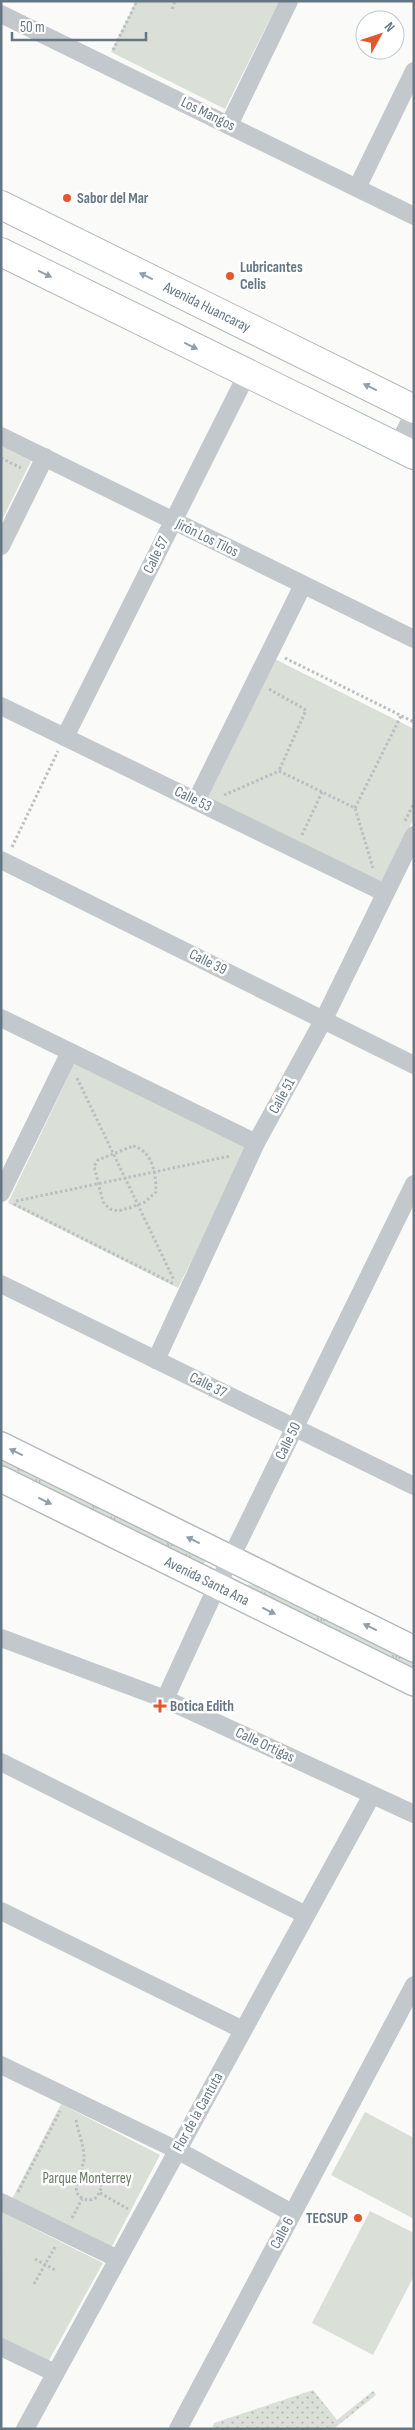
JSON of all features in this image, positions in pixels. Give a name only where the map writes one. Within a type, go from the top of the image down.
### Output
[{"type":"main road","name":"Avenida Huancaray","points":[[1,205],[414,409]]},
{"type":"main road","points":[[1,252],[406,451]]},
{"type":"street","points":[[229,124],[289,1]]},
{"type":"street","name":"Los Mangos","points":[[1,14],[414,216]]},
{"type":"street","points":[[358,188],[414,72]]},
{"type":"street","name":"Calle 57","points":[[65,737],[248,374]]},
{"type":"street","points":[[406,451],[414,413]]},
{"type":"street","name":"Jirón Los Tilos","points":[[1,436],[414,639]]},
{"type":"street","points":[[1,546],[45,457]]},
{"type":"street","points":[[202,804],[303,585]]},
{"type":"street","name":"Calle 53","points":[[1,706],[385,893]]},
{"type":"street","name":"Calle 51","points":[[156,1360],[256,1143],[324,1019],[385,893],[408,832]]},
{"type":"street","name":"Calle 39","points":[[3,861],[414,1065]]},
{"type":"street","points":[[1,1018],[256,1143]]},
{"type":"street","points":[[1,1193],[70,1052]]},
{"type":"street","name":"Calle 50","points":[[165,1699],[230,1558],[414,1184]]},
{"type":"street","name":"Calle 37","points":[[1,1284],[414,1486]]},
{"type":"street","name":"Avenida Santa Ana","points":[[1,1445],[414,1649]]},
{"type":"street","name":"Avenida Santa Ana","points":[[1,1479],[414,1683]]},
{"type":"street","name":"Calle Ortigas","points":[[1,1638],[165,1699],[414,1814]]},
{"type":"street","points":[[1,1762],[306,1915]]},
{"type":"street","name":"Flor de la Cantuta","points":[[25,2429],[372,1795]]},
{"type":"street","points":[[1,1911],[243,2030]]},
{"type":"street","name":"Calle 6","points":[[178,2429],[414,1985]]},
{"type":"street","points":[[1,2065],[71,2105],[177,2150],[292,2213]]},
{"type":"street","points":[[6,2204],[118,2259]]},
{"type":"street","points":[[1,2347],[55,2374]]},
{"type":"path","points":[[122,55],[113,51],[137,1]]},
{"type":"path","points":[[172,9],[176,1]]},
{"type":"path","points":[[279,665],[283,657],[414,722]]},
{"type":"path","points":[[263,697],[272,680]]},
{"type":"path","points":[[202,804],[279,771],[306,710],[268,688]]},
{"type":"path","points":[[374,870],[355,808],[401,716]]},
{"type":"path","points":[[3,861],[65,737]]},
{"type":"path","points":[[279,771],[355,808]]},
{"type":"path","points":[[299,841],[322,792]]},
{"type":"path","points":[[408,832],[414,803]]},
{"type":"path","points":[[74,1073],[113,1154],[125,1179],[137,1204],[176,1285],[10,1202],[125,1179],[231,1156]]},
{"type":"path","points":[[132,1146],[140,1148],[147,1154],[156,1192],[152,1198],[118,1211],[110,1209],[103,1202],[94,1166],[98,1160],[113,1154],[132,1146]]},
{"type":"path","points":[[71,2105],[85,2156],[76,2189],[82,2199]]},
{"type":"path","points":[[6,2204],[71,2105]]},
{"type":"path","points":[[79,2178],[90,2174],[100,2181],[100,2193],[92,2200],[82,2199]]},
{"type":"path","points":[[100,2193],[128,2210]]},
{"type":"path","points":[[68,2226],[82,2199]]},
{"type":"path","points":[[34,2284],[58,2242]]},
{"type":"path","points":[[35,2259],[56,2271]]},
{"type":"green space","points":[[136,1],[279,1],[225,109],[111,52]]},
{"type":"green space","points":[[1,446],[31,461],[1,522]]},
{"type":"green space","points":[[273,658],[414,729],[414,818],[382,884],[205,798]]},
{"type":"green space","points":[[75,1062],[248,1148],[178,1288],[8,1203]]},
{"type":"green space","points":[[1,1460],[205,1560],[203,1571],[1,1475]]},
{"type":"green space","points":[[254,1584],[414,1662],[414,1676],[246,1590],[248,1585]]},
{"type":"green space","name":"Parque Monterrey","points":[[61,2104],[160,2155],[110,2250],[11,2201]]},
{"type":"green space","points":[[365,2112],[414,2138],[414,2219],[331,2175]]},
{"type":"green space","points":[[370,2211],[414,2233],[414,2276],[373,2355],[312,2323]]},
{"type":"green space","points":[[3,2213],[103,2263],[48,2362],[1,2338]]},
{"type":"green space","points":[[313,2390],[337,2420],[373,2391],[376,2395],[336,2427],[337,2429],[212,2429],[214,2423]]},
{"type":"place","name":"Sabor del Mar","points":[[67,198]]},
{"type":"place","name":"Lubricantes Celis","points":[[230,276]]},
{"type":"place","name":"Botica Edith","points":[[160,1706]]},
{"type":"place","name":"TECSUP","points":[[358,2218]]}]
